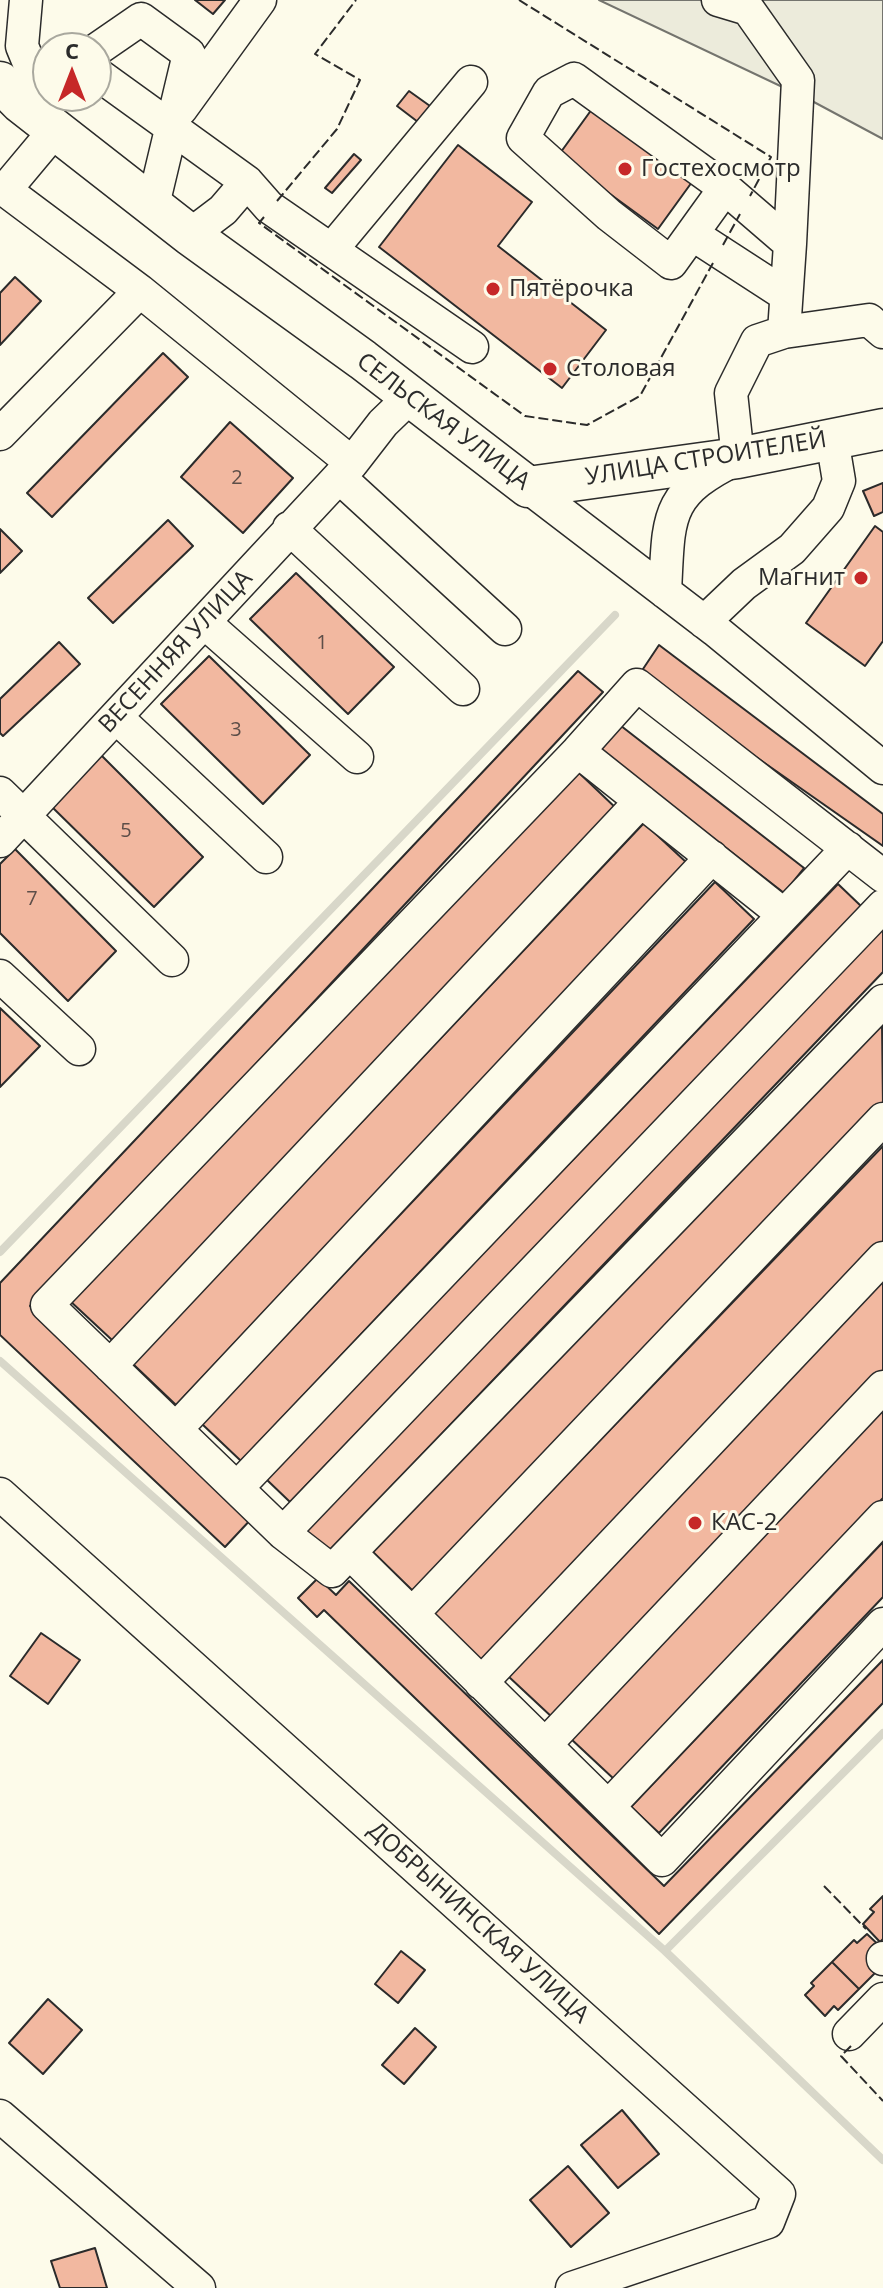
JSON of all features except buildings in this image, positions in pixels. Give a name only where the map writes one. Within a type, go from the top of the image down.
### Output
[{"type":"main road","name":"СЕЛЬСКАЯ УЛИЦА","points":[[27,90],[56,129],[190,235],[528,487]]},
{"type":"main road","name":"УЛИЦА СТРОИТЕЛЕЙ","points":[[528,487],[738,458],[883,429]]},
{"type":"street","points":[[26,0],[22,46],[27,90]]},
{"type":"street","points":[[172,124],[260,0]]},
{"type":"street","points":[[718,0],[748,9],[798,80],[784,332]]},
{"type":"street","points":[[112,37],[147,10],[189,54],[153,205]]},
{"type":"street","points":[[725,188],[671,263],[609,215],[523,138],[549,92],[574,79],[725,188],[790,244]]},
{"type":"street","points":[[332,249],[471,82]]},
{"type":"street","points":[[112,84],[172,124],[247,182],[269,207],[472,347]]},
{"type":"street","points":[[56,129],[2,190],[140,291],[345,470],[505,629]]},
{"type":"street","points":[[190,235],[223,210],[247,182]]},
{"type":"street","points":[[692,234],[786,295]]},
{"type":"street","points":[[0,434],[140,291]]},
{"type":"street","points":[[665,592],[670,521],[683,494],[706,474],[738,458],[731,393],[757,341],[784,332],[869,320],[883,332]]},
{"type":"street","name":"ВЕСЕННЯЯ УЛИЦА","points":[[0,841],[410,397]]},
{"type":"street","points":[[704,622],[744,584],[792,549],[828,508],[839,481],[832,439]]},
{"type":"street","name":"СЕЛЬСКАЯ УЛИЦА","points":[[528,487],[704,622],[883,768]]},
{"type":"street","points":[[289,528],[463,689]]},
{"type":"street","points":[[204,622],[357,757]]},
{"type":"street","points":[[882,1004],[332,1571],[283,1533],[47,1305],[578,751],[637,685],[883,876]]},
{"type":"street","points":[[116,717],[266,857]]},
{"type":"street","points":[[578,751],[784,915]]},
{"type":"street","points":[[0,793],[172,960]]},
{"type":"street","points":[[110,1366],[641,801]]},
{"type":"street","points":[[237,1488],[848,848]]},
{"type":"street","points":[[176,1429],[712,857]]},
{"type":"street","points":[[283,1533],[883,906]]},
{"type":"street","points":[[0,976],[79,1049]]},
{"type":"street","points":[[412,1614],[883,1119]]},
{"type":"street","points":[[481,1683],[883,1258]]},
{"type":"street","points":[[545,1745],[883,1387]]},
{"type":"street","name":"ДОБРЫНИНСКАЯ УЛИЦА","points":[[0,1494],[779,2194],[768,2222],[572,2288]]},
{"type":"street","points":[[608,1807],[883,1517]]},
{"type":"street","points":[[350,1553],[662,1860],[883,1624]]},
{"type":"street","points":[[844,2025],[883,1999]]},
{"type":"street","points":[[0,2116],[199,2288]]},
{"type":"shaded area","points":[[599,0],[883,0],[883,139],[812,101]]},
{"type":"waterway","points":[[0,1252],[615,615]]},
{"type":"waterway","points":[[0,1361],[665,1951],[883,2160]]},
{"type":"waterway","points":[[665,1951],[883,1733]]},
{"type":"fence","points":[[277,201],[337,129],[360,80],[315,54],[356,0]]},
{"type":"fence","points":[[519,0],[771,157],[750,196]]},
{"type":"fence","points":[[723,245],[740,214]]},
{"type":"fence","points":[[264,217],[259,223],[525,416],[587,425],[640,396],[713,263]]},
{"type":"fence","points":[[824,1886],[866,1929]]},
{"type":"fence","points":[[851,2046],[841,2056],[883,2101]]},
{"type":"place","name":"Гостехосмотр","points":[[625,169]]},
{"type":"place","name":"Пятёрочка","points":[[493,289]]},
{"type":"place","name":"Столовая","points":[[550,369]]},
{"type":"place","name":"Магнит","points":[[861,578]]},
{"type":"place","name":"КАС-2","points":[[695,1523]]}]
